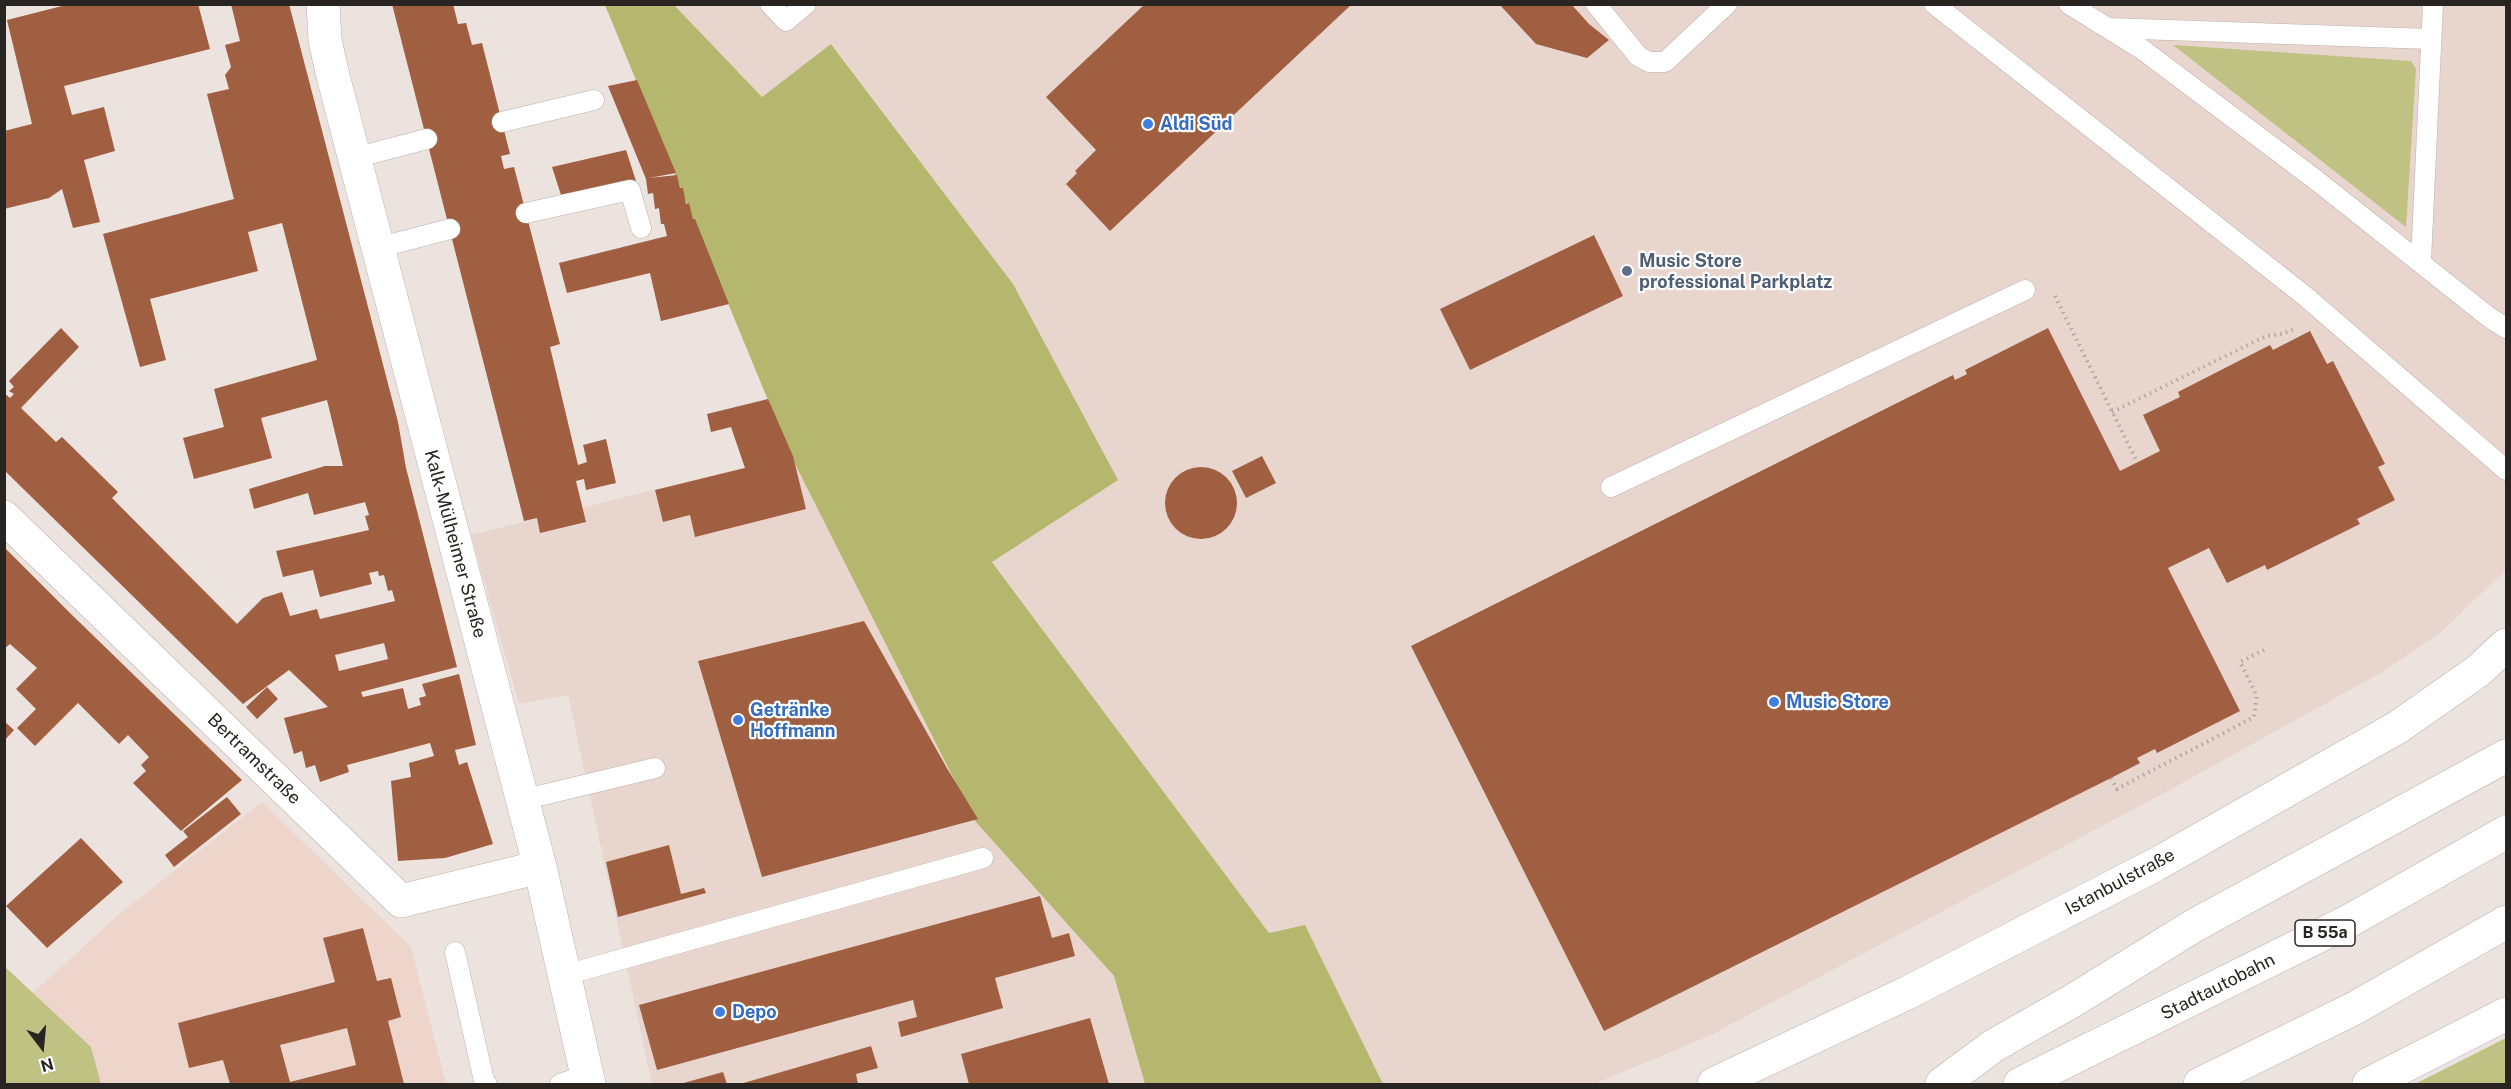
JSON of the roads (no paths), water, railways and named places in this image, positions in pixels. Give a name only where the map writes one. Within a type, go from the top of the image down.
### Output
[{"type":"main road","name":"Kalk-Mülheimer Straße","points":[[322,4],[325,40],[354,158],[540,867],[565,975],[579,1081]]},
{"type":"main road","name":"Bertramstraße","points":[[4,517],[401,901],[540,867]]},
{"type":"main road","name":"Istanbulstraße","points":[[1714,1084],[1907,993],[2155,864],[2398,727],[2478,671],[2506,645]]},
{"type":"main road","points":[[1942,1084],[1993,1046],[2074,1000],[2196,925],[2506,756]]},
{"type":"main road","name":"Stadtautobahn","points":[[2020,1084],[2349,921],[2506,832]]},
{"type":"main road","points":[[2200,1084],[2353,1009],[2506,922]]},
{"type":"main road","points":[[2369,1084],[2506,1014]]},
{"type":"lane","points":[[770,4],[786,21],[806,4]]},
{"type":"lane","points":[[1596,4],[1638,56],[1649,62],[1665,62],[1727,4]]},
{"type":"lane","points":[[1934,4],[2305,296],[2506,470]]},
{"type":"lane","points":[[2421,261],[2433,4]]},
{"type":"lane","points":[[2080,8],[2143,50],[2506,328]]},
{"type":"lane","points":[[2106,27],[2430,39]]},
{"type":"lane","points":[[502,122],[594,100]]},
{"type":"lane","points":[[354,158],[427,139]]},
{"type":"lane","points":[[526,213],[630,190],[641,228]]},
{"type":"lane","points":[[377,248],[450,230]]},
{"type":"lane","points":[[1611,487],[2025,290]]},
{"type":"lane","points":[[522,800],[655,768]]},
{"type":"lane","points":[[565,975],[983,858]]},
{"type":"lane","points":[[455,952],[484,1081],[487,1084]]},
{"type":"place","name":"Aldi Süd","points":[[1148,124]]},
{"type":"place","name":"Music Store professional Parkplatz","points":[[1627,271]]},
{"type":"place","name":"Music Store","points":[[1774,702]]},
{"type":"place","name":"Getränke Hoffmann","points":[[738,720]]},
{"type":"place","name":"Depo","points":[[720,1012]]}]
